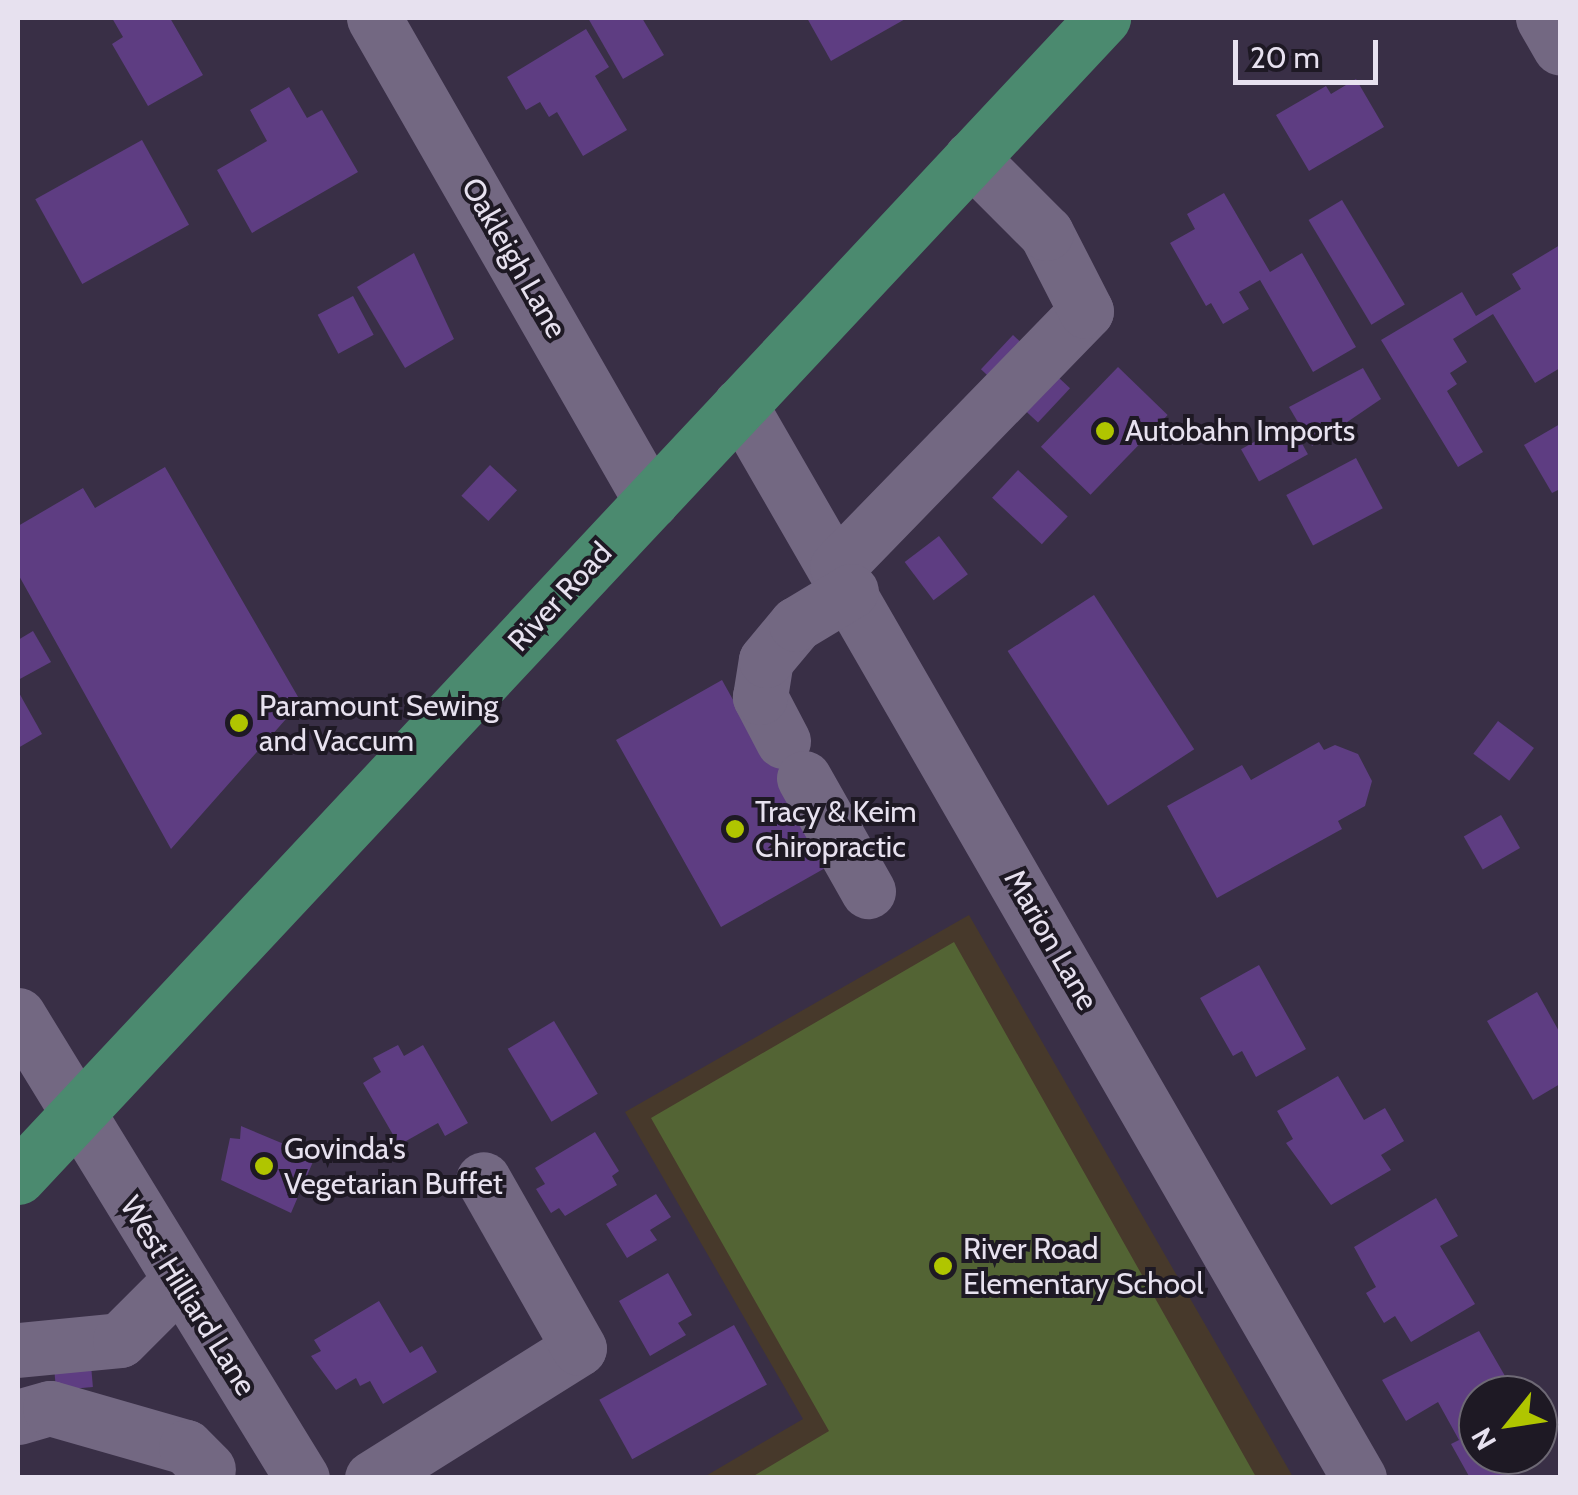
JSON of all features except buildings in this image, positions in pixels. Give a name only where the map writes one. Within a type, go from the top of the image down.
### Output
[{"type":"main road","name":"River Road","points":[[18,1177],[1103,18]]},
{"type":"street","name":"Oakleigh Lane","points":[[374,18],[651,501]]},
{"type":"street","points":[[1543,18],[1560,46]]},
{"type":"street","points":[[868,891],[760,697],[766,660],[1086,310],[1046,233],[971,158]]},
{"type":"street","name":"Marion Lane","points":[[740,406],[844,579],[1359,1478]]},
{"type":"street","name":"West Hilliard Lane","points":[[18,1014],[75,1116],[302,1478]]},
{"type":"street","points":[[372,1478],[580,1348],[483,1180]]},
{"type":"street","points":[[18,1350],[120,1340],[179,1282]]},
{"type":"street","points":[[18,1417],[50,1408],[186,1447],[208,1469]]},
{"type":"shaded area","name":"River Road Elementary School","points":[[969,915],[1293,1477],[704,1477],[803,1419],[625,1112]]},
{"type":"green space","name":"River Road Elementary School","points":[[954,942],[1256,1477],[752,1477],[829,1431],[651,1118]]},
{"type":"place","name":"Autobahn Imports","points":[[1105,431]]},
{"type":"place","name":"Paramount Sewing and Vaccum","points":[[239,723]]},
{"type":"place","name":"Tracy & Keim Chiropractic","points":[[735,829]]},
{"type":"place","name":"Govinda's Vegetarian Buffet","points":[[264,1166]]},
{"type":"place","name":"River Road Elementary School","points":[[943,1266]]}]
